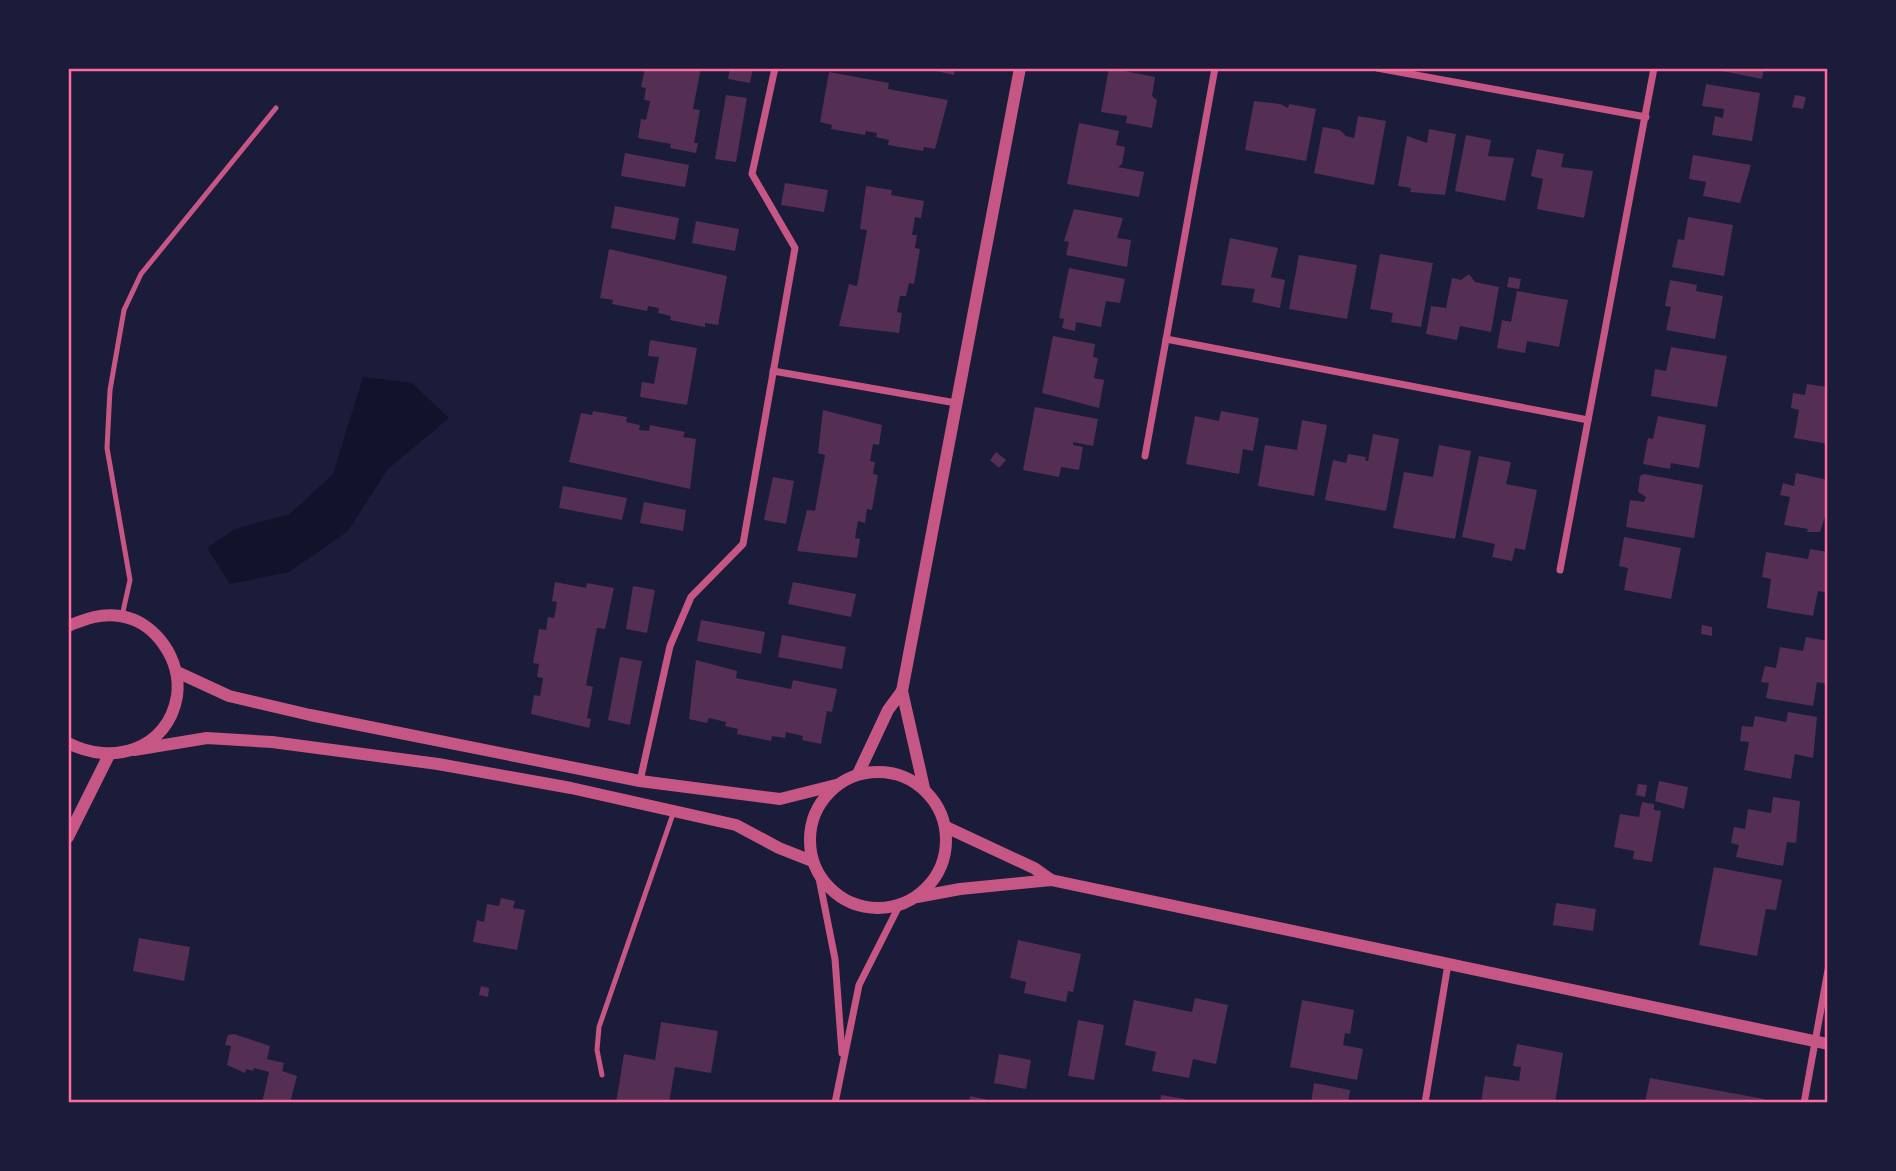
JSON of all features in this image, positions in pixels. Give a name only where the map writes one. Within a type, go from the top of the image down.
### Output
[{"type":"street","points":[[640,781],[670,646],[691,597],[743,544],[795,248],[752,174],[775,68]]},
{"type":"street","points":[[924,788],[902,691],[1020,68]]},
{"type":"street","points":[[1145,456],[1215,68]]},
{"type":"street","points":[[1377,68],[1646,117]]},
{"type":"street","points":[[1560,570],[1654,68]]},
{"type":"street","points":[[1166,339],[1588,420]]},
{"type":"street","points":[[773,371],[956,403]]},
{"type":"street","points":[[68,626],[94,616],[122,616],[147,627],[166,647],[177,672],[177,696],[169,719],[154,738],[134,750]]},
{"type":"street","points":[[68,743],[85,752],[110,755],[207,738],[272,742],[451,766],[571,788],[736,825],[815,867],[835,894],[865,908],[899,906],[916,897],[931,884],[942,867],[947,852],[946,827],[938,806],[924,788],[904,776],[881,771],[858,774],[836,785],[780,799],[640,781],[310,715],[229,696],[177,672]]},
{"type":"street","points":[[858,774],[888,710],[902,691]]},
{"type":"street","points":[[68,837],[110,755]]},
{"type":"street","points":[[836,785],[822,801],[812,820],[809,840],[835,959],[842,1060]]},
{"type":"street","points":[[946,827],[1034,868],[1051,880]]},
{"type":"street","points":[[916,897],[960,889],[1051,880],[1821,1042]]},
{"type":"street","points":[[835,1103],[859,985],[899,906]]},
{"type":"street","points":[[1425,1103],[1448,964]]},
{"type":"street","points":[[1804,1103],[1821,1042],[1828,970]]},
{"type":"lane","points":[[122,616],[130,580],[107,448],[110,390],[124,310],[141,274],[276,108]]},
{"type":"lane","points":[[602,1075],[597,1050],[599,1027],[674,811]]},
{"type":"shaded area","points":[[363,377],[412,383],[449,418],[388,469],[347,532],[289,572],[230,584],[207,548],[235,529],[290,514],[333,474]]},
{"type":"building","points":[[645,68],[701,68],[693,109],[700,110],[694,143],[698,143],[696,153],[670,148],[671,144],[638,138],[641,119],[646,120],[650,101],[644,100],[646,88],[641,87]]},
{"type":"building","points":[[730,68],[753,68],[750,83],[728,79]]},
{"type":"building","points":[[923,68],[955,68],[954,75]]},
{"type":"building","points":[[1109,68],[1155,77],[1152,96],[1157,100],[1152,128],[1126,123],[1127,116],[1101,112]]},
{"type":"building","points":[[1723,68],[1764,68],[1762,79],[1722,71]]},
{"type":"building","points":[[829,72],[889,83],[888,89],[948,100],[935,149],[924,147],[923,151],[888,145],[889,140],[876,137],[877,133],[866,131],[865,135],[831,129],[832,125],[820,122]]},
{"type":"building","points":[[1706,84],[1760,93],[1752,141],[1712,135],[1715,116],[1723,118],[1724,109],[1702,106]]},
{"type":"building","points":[[726,95],[747,98],[736,162],[715,159]]},
{"type":"building","points":[[1795,95],[1806,97],[1803,109],[1792,107]]},
{"type":"building","points":[[1254,101],[1280,104],[1288,108],[1289,104],[1316,109],[1306,161],[1245,150]]},
{"type":"building","points":[[1358,116],[1386,121],[1374,185],[1314,173],[1323,127],[1340,130],[1346,136],[1354,138]]},
{"type":"building","points":[[1079,123],[1119,131],[1116,145],[1125,147],[1122,164],[1118,167],[1144,172],[1139,197],[1067,184]]},
{"type":"building","points":[[1429,129],[1456,134],[1445,195],[1410,192],[1411,188],[1398,186],[1407,136],[1427,143]]},
{"type":"building","points":[[1466,135],[1491,140],[1488,156],[1514,158],[1505,201],[1455,191]]},
{"type":"building","points":[[1537,149],[1564,154],[1561,167],[1593,171],[1584,218],[1537,209],[1543,179],[1531,176]]},
{"type":"building","points":[[625,153],[689,165],[685,187],[621,176]]},
{"type":"building","points":[[1693,155],[1751,165],[1740,203],[1703,196],[1706,182],[1689,179]]},
{"type":"building","points":[[785,183],[828,190],[824,212],[781,205]]},
{"type":"building","points":[[866,186],[892,190],[891,195],[924,201],[921,218],[915,217],[912,235],[917,235],[915,248],[920,249],[914,284],[909,283],[906,296],[900,296],[897,312],[902,313],[899,333],[839,326],[849,284],[857,286],[867,230],[860,229]]},
{"type":"building","points":[[615,206],[679,218],[675,240],[611,228]]},
{"type":"building","points":[[1074,209],[1123,218],[1117,238],[1131,240],[1127,267],[1066,255],[1069,242],[1064,241]]},
{"type":"building","points":[[1688,217],[1733,225],[1724,276],[1672,267],[1678,239],[1684,240]]},
{"type":"building","points":[[696,221],[739,229],[735,251],[692,243]]},
{"type":"building","points":[[1230,238],[1278,248],[1271,277],[1285,280],[1280,308],[1252,302],[1255,289],[1221,285]]},
{"type":"building","points":[[609,249],[727,276],[718,325],[705,323],[705,327],[670,320],[671,316],[658,313],[659,308],[648,306],[647,311],[612,304],[613,300],[600,298]]},
{"type":"building","points":[[1380,254],[1433,263],[1421,327],[1391,322],[1393,313],[1370,309]]},
{"type":"building","points":[[1299,255],[1357,265],[1347,319],[1289,309]]},
{"type":"building","points":[[1069,268],[1125,279],[1120,303],[1106,301],[1101,327],[1076,322],[1075,331],[1062,328],[1064,319],[1059,318]]},
{"type":"building","points":[[1469,274],[1475,282],[1499,287],[1491,332],[1460,326],[1457,340],[1426,334],[1431,306],[1446,308],[1452,278],[1461,280]]},
{"type":"building","points":[[1509,277],[1521,279],[1519,289],[1507,287]]},
{"type":"building","points":[[1670,280],[1697,285],[1696,291],[1723,296],[1715,339],[1666,330],[1671,307],[1665,306]]},
{"type":"building","points":[[1517,291],[1568,300],[1559,347],[1527,341],[1525,353],[1497,348],[1502,320],[1511,322]]},
{"type":"building","points":[[1053,336],[1095,344],[1093,357],[1098,358],[1094,378],[1104,380],[1099,408],[1042,393]]},
{"type":"building","points":[[650,340],[697,348],[687,405],[640,397],[642,382],[654,384],[659,357],[648,356]]},
{"type":"building","points":[[1671,347],[1727,356],[1717,407],[1651,396],[1655,369],[1666,371]]},
{"type":"building","points":[[1807,384],[1828,387],[1828,444],[1794,438],[1799,410],[1791,408],[1793,393],[1805,395]]},
{"type":"building","points":[[1035,407],[1098,419],[1093,446],[1073,442],[1073,445],[1083,447],[1079,470],[1061,467],[1059,477],[1023,470]]},
{"type":"building","points":[[823,410],[882,425],[879,445],[873,444],[870,461],[875,462],[873,474],[878,475],[872,510],[867,509],[865,523],[858,521],[855,538],[860,539],[857,558],[797,551],[807,510],[815,511],[825,455],[818,453]]},
{"type":"building","points":[[593,411],[627,417],[626,422],[640,425],[639,430],[649,431],[650,425],[685,432],[683,437],[696,439],[690,489],[569,462],[581,413],[592,415]]},
{"type":"building","points":[[1221,411],[1259,418],[1253,451],[1243,449],[1239,474],[1186,464],[1195,416],[1219,421]]},
{"type":"building","points":[[1658,416],[1706,425],[1699,468],[1671,463],[1670,469],[1643,464],[1648,438],[1653,439]]},
{"type":"building","points":[[1302,420],[1327,425],[1314,496],[1258,486],[1265,445],[1297,450]]},
{"type":"building","points":[[1373,434],[1399,439],[1386,511],[1325,500],[1333,460],[1346,463],[1348,454],[1366,457],[1365,460],[1368,461]]},
{"type":"building","points":[[1439,445],[1471,451],[1455,539],[1393,528],[1404,472],[1433,477]]},
{"type":"building","points":[[996,452],[1006,460],[999,468],[990,460]]},
{"type":"building","points":[[1479,456],[1511,462],[1506,484],[1537,490],[1525,550],[1515,548],[1512,561],[1492,557],[1495,544],[1462,537]]},
{"type":"building","points":[[1796,473],[1828,480],[1828,507],[1820,532],[1807,532],[1808,529],[1784,525],[1790,497],[1780,495],[1783,483],[1794,486]]},
{"type":"building","points":[[1644,474],[1703,485],[1694,538],[1626,527],[1630,500],[1644,502],[1646,497],[1638,492],[1640,476]]},
{"type":"building","points":[[773,477],[794,481],[786,524],[764,520]]},
{"type":"building","points":[[563,486],[627,498],[622,520],[559,508]]},
{"type":"building","points":[[644,502],[686,510],[683,531],[640,523]]},
{"type":"building","points":[[1624,537],[1681,548],[1671,599],[1624,590],[1628,568],[1619,566]]},
{"type":"building","points":[[1810,549],[1828,552],[1828,593],[1818,591],[1813,616],[1767,608],[1771,579],[1762,577],[1766,552],[1808,559]]},
{"type":"building","points":[[555,582],[586,588],[587,583],[614,588],[605,629],[597,628],[586,685],[593,687],[587,718],[591,719],[589,728],[531,714],[534,695],[540,696],[543,678],[537,677],[539,664],[533,663],[539,629],[546,630],[548,617],[554,618],[557,602],[552,601]]},
{"type":"building","points":[[793,582],[856,594],[851,617],[788,604]]},
{"type":"building","points":[[633,586],[655,590],[647,633],[626,629]]},
{"type":"building","points":[[701,620],[765,632],[761,654],[697,641]]},
{"type":"building","points":[[1702,625],[1712,627],[1712,636],[1701,634]]},
{"type":"building","points":[[782,635],[846,647],[842,669],[778,657]]},
{"type":"building","points":[[1806,637],[1828,641],[1826,684],[1817,682],[1813,706],[1766,698],[1769,683],[1761,682],[1765,666],[1776,668],[1780,647],[1803,651]]},
{"type":"building","points":[[620,657],[642,661],[630,725],[608,720]]},
{"type":"building","points":[[696,660],[737,671],[736,678],[791,689],[793,680],[837,689],[832,712],[827,711],[821,744],[802,740],[803,736],[786,732],[785,738],[772,736],[771,741],[737,734],[738,729],[725,726],[726,722],[709,718],[707,723],[689,719]]},
{"type":"building","points":[[1788,712],[1817,717],[1813,758],[1795,754],[1791,779],[1744,770],[1749,742],[1740,741],[1742,726],[1753,727],[1755,716],[1786,722]]},
{"type":"building","points":[[1659,781],[1688,787],[1684,809],[1655,801]]},
{"type":"building","points":[[1638,784],[1647,785],[1645,797],[1636,795]]},
{"type":"building","points":[[1773,797],[1800,801],[1796,843],[1787,842],[1783,866],[1736,857],[1739,845],[1731,843],[1734,827],[1745,829],[1748,809],[1771,813]]},
{"type":"building","points":[[1642,802],[1654,804],[1654,810],[1661,811],[1652,862],[1633,859],[1634,851],[1614,847],[1620,814],[1639,817]]},
{"type":"building","points":[[1714,867],[1782,880],[1776,910],[1766,909],[1757,956],[1699,945]]},
{"type":"building","points":[[501,898],[515,901],[513,908],[525,910],[517,950],[473,942],[477,920],[484,922],[487,904],[499,906]]},
{"type":"building","points":[[1556,903],[1596,909],[1593,931],[1553,925]]},
{"type":"building","points":[[139,938],[190,947],[184,981],[133,971]]},
{"type":"building","points":[[1018,940],[1081,954],[1073,992],[1068,991],[1066,1002],[1024,993],[1026,982],[1010,978]]},
{"type":"building","points":[[481,986],[489,988],[488,997],[479,995]]},
{"type":"building","points":[[1195,998],[1228,1005],[1216,1064],[1193,1059],[1189,1078],[1152,1071],[1156,1052],[1125,1045],[1134,1000],[1192,1012]]},
{"type":"building","points":[[1302,1000],[1354,1010],[1350,1034],[1345,1033],[1343,1045],[1363,1049],[1357,1080],[1290,1067]]},
{"type":"building","points":[[1078,1020],[1104,1025],[1094,1080],[1068,1076]]},
{"type":"building","points":[[661,1022],[718,1031],[711,1073],[675,1067],[669,1103],[616,1103],[624,1054],[655,1060]]},
{"type":"building","points":[[234,1034],[270,1046],[267,1059],[284,1063],[282,1071],[297,1076],[290,1103],[262,1103],[269,1072],[254,1068],[253,1071],[246,1069],[245,1073],[227,1065],[231,1046],[225,1045],[228,1035]]},
{"type":"building","points":[[1517,1044],[1563,1053],[1555,1103],[1481,1103],[1485,1076],[1519,1081],[1521,1067],[1513,1066]]},
{"type":"building","points":[[999,1054],[1031,1060],[1026,1089],[994,1083]]},
{"type":"building","points":[[1650,1078],[1764,1099],[1763,1103],[1645,1103]]},
{"type":"building","points":[[1314,1083],[1350,1090],[1348,1103],[1311,1103]]},
{"type":"building","points":[[1161,1095],[1185,1099],[1184,1103],[1160,1103]]},
{"type":"building","points":[[970,1096],[998,1102],[969,1103]]}]
